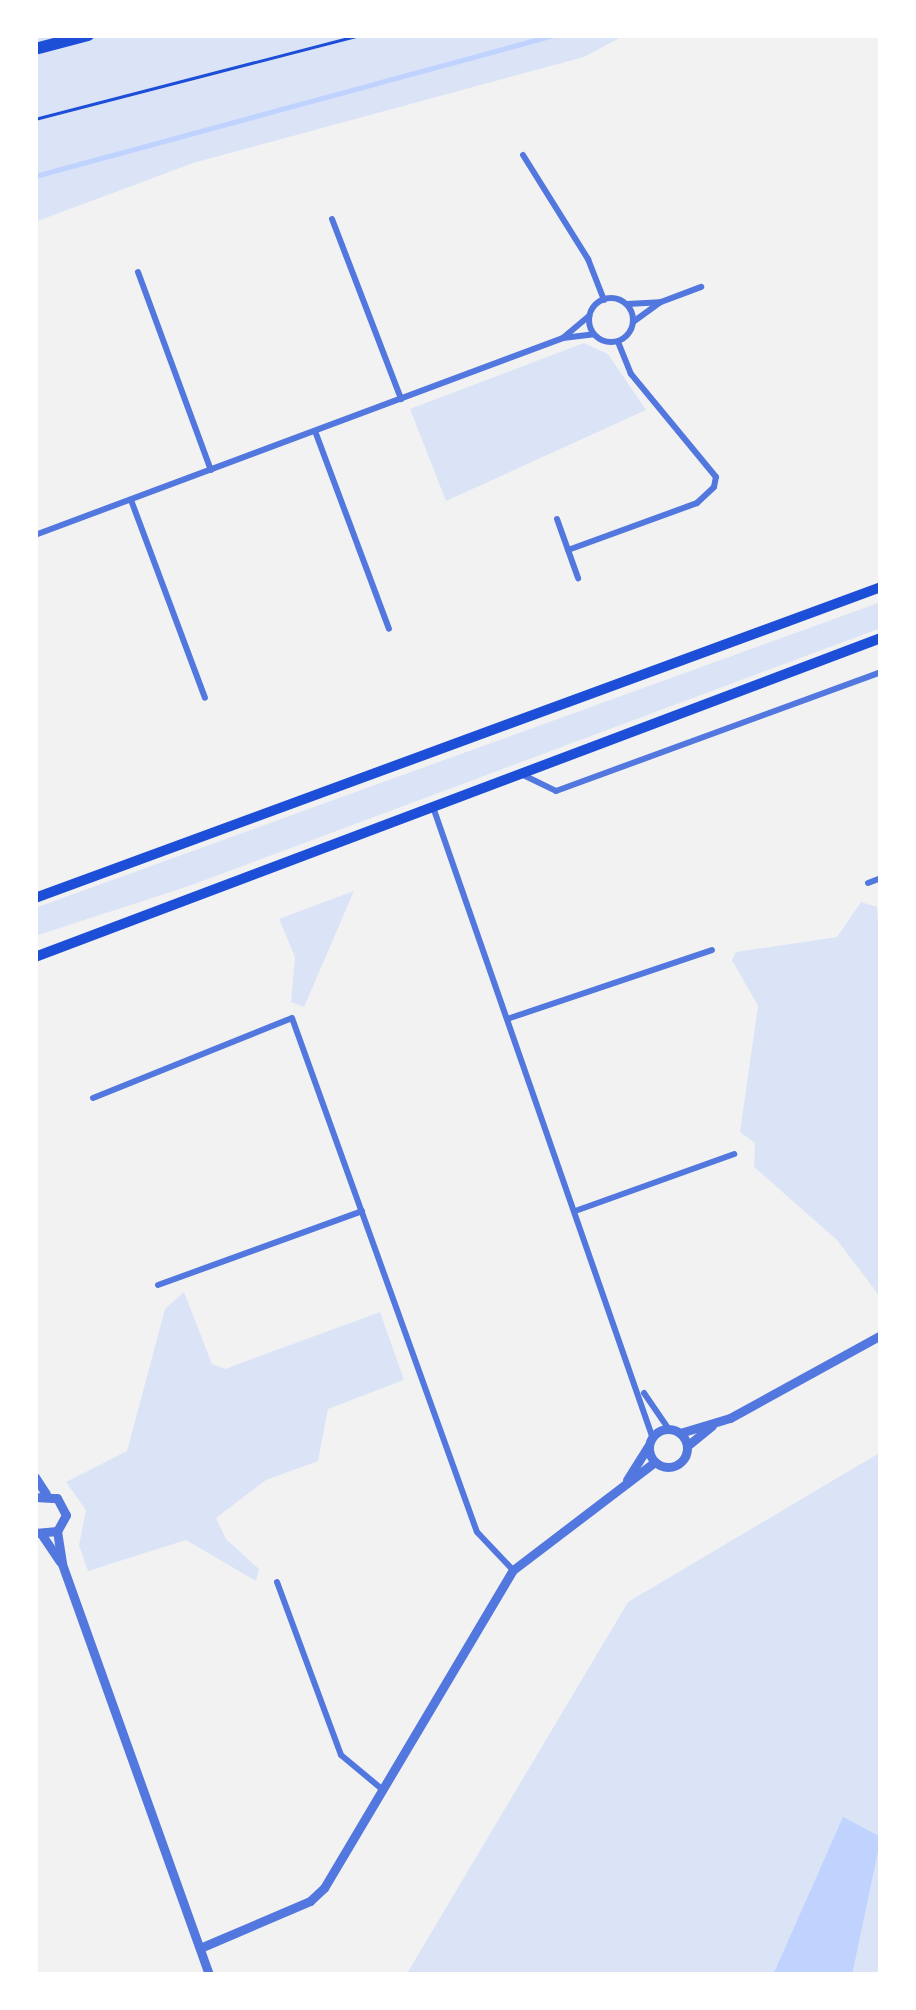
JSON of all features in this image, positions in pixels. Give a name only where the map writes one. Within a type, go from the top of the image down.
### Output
[{"type":"highway","points":[[35,46],[55,35]]},
{"type":"highway","points":[[35,46],[88,35]]},
{"type":"main road","points":[[35,898],[881,587]]},
{"type":"main road","points":[[35,956],[881,638]]},
{"type":"street","points":[[523,155],[588,259],[604,300]]},
{"type":"street","points":[[332,219],[401,398]]},
{"type":"street","points":[[138,272],[212,470]]},
{"type":"street","points":[[618,341],[633,322],[661,302],[701,287]]},
{"type":"street","points":[[604,300],[626,304],[661,302]]},
{"type":"street","points":[[564,338],[604,300]]},
{"type":"street","points":[[626,304],[633,322]]},
{"type":"street","points":[[590,316],[594,334]]},
{"type":"street","points":[[35,535],[564,338],[594,334],[618,341]]},
{"type":"street","points":[[568,550],[698,503],[714,487],[716,477],[631,374],[618,341]]},
{"type":"street","points":[[315,431],[389,629]]},
{"type":"street","points":[[131,500],[206,698]]},
{"type":"street","points":[[557,519],[578,578]]},
{"type":"street","points":[[520,773],[556,791],[881,672]]},
{"type":"street","points":[[433,806],[640,1388],[655,1462]]},
{"type":"street","points":[[868,883],[881,878]]},
{"type":"street","points":[[510,1018],[712,950]]},
{"type":"street","points":[[94,1098],[292,1018],[477,1532],[513,1570]]},
{"type":"street","points":[[578,1210],[734,1154]]},
{"type":"street","points":[[158,1286],[362,1211]]},
{"type":"street","points":[[198,1943],[310,1901],[337,1872],[513,1570],[655,1462],[679,1463],[687,1446],[718,1422],[881,1335]]},
{"type":"street","points":[[640,1388],[668,1428],[680,1433],[718,1422]]},
{"type":"street","points":[[626,1482],[651,1441],[668,1428]]},
{"type":"street","points":[[680,1433],[687,1446]]},
{"type":"street","points":[[35,1477],[40,1495],[65,1508],[57,1532],[62,1564],[210,1975]]},
{"type":"street","points":[[38,1534],[57,1532]]},
{"type":"street","points":[[38,1534],[62,1564]]},
{"type":"street","points":[[277,1582],[341,1755],[383,1790]]},
{"type":"path","points":[[35,119],[359,35]]},
{"type":"shaded area","points":[[35,35],[625,35],[584,57],[193,163],[35,222]]},
{"type":"shaded area","points":[[584,343],[608,354],[646,410],[446,501],[410,409]]},
{"type":"shaded area","points":[[881,602],[881,628],[186,887],[35,936],[35,908]]},
{"type":"shaded area","points":[[354,891],[304,1007],[291,1002],[295,957],[279,919]]},
{"type":"shaded area","points":[[861,902],[877,907],[881,962],[881,1298],[837,1240],[754,1167],[755,1143],[740,1132],[758,1006],[732,960],[736,952],[837,937]]},
{"type":"shaded area","points":[[184,1292],[212,1364],[225,1369],[380,1312],[404,1380],[328,1409],[318,1461],[266,1480],[216,1518],[226,1539],[259,1569],[256,1581],[186,1540],[88,1571],[79,1545],[86,1510],[66,1482],[127,1451],[165,1309]]},
{"type":"shaded area","points":[[881,1452],[881,1975],[406,1975],[628,1602]]},
{"type":"water","points":[[843,1817],[881,1837],[852,1975],[773,1975]]},
{"type":"waterway","points":[[35,176],[554,35]]}]
